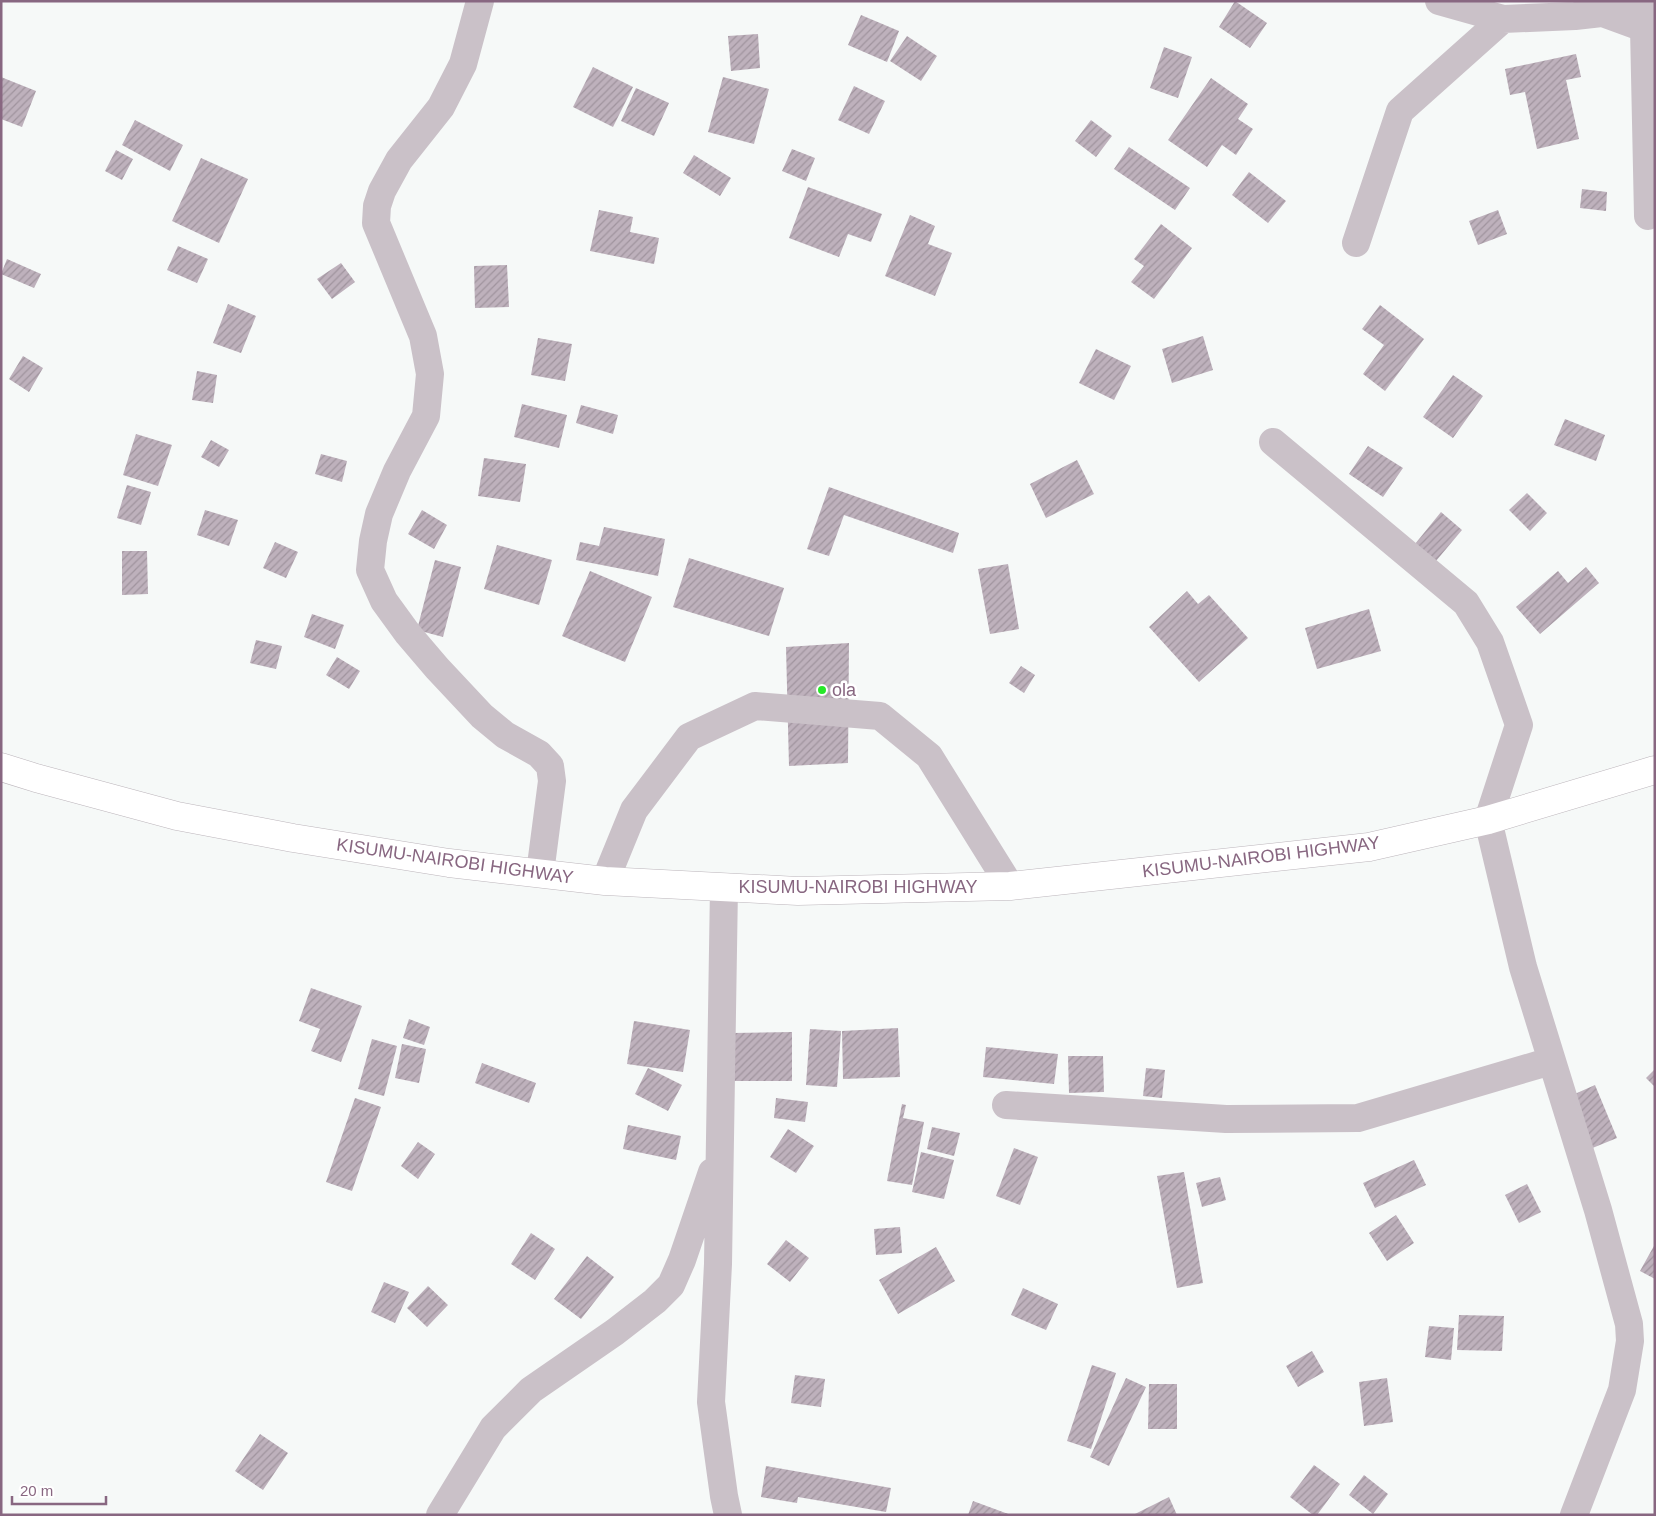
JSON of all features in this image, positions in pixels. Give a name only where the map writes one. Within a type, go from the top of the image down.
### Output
[{"type":"highway","name":"KISUMU-NAIROBI HIGHWAY","points":[[1,767],[177,816],[293,838],[449,863],[605,881],[798,891],[1010,886],[1369,847],[1488,820],[1655,770]]},
{"type":"street","points":[[480,1],[463,64],[441,107],[399,160],[382,191],[377,206],[376,223],[423,336],[430,374],[426,416],[397,471],[379,514],[373,541],[370,570],[384,601],[408,634],[437,668],[482,716],[505,735],[538,754],[550,766],[552,782],[540,874]]},
{"type":"street","points":[[1440,1],[1503,19],[1575,16],[1598,7],[1646,5]]},
{"type":"street","points":[[1598,7],[1644,28],[1648,216]]},
{"type":"street","points":[[1356,243],[1400,112],[1503,19]]},
{"type":"street","points":[[1273,442],[1466,603],[1490,642],[1519,725],[1488,820],[1523,967],[1598,1210],[1629,1324],[1630,1341],[1622,1390],[1574,1515]]},
{"type":"street","points":[[605,881],[634,810],[689,737],[755,706],[880,716],[929,756],[1010,886]]},
{"type":"street","points":[[724,887],[718,1264],[711,1402],[728,1515]]},
{"type":"street","points":[[1006,1105],[1226,1119],[1358,1118],[1551,1061]]},
{"type":"street","points":[[440,1515],[493,1428],[532,1390],[616,1332],[655,1302],[671,1285],[682,1260],[720,1147]]},
{"type":"building","points":[[1235,1],[1267,23],[1250,48],[1219,27]]},
{"type":"building","points":[[861,15],[899,31],[887,62],[848,45]]},
{"type":"building","points":[[758,34],[760,68],[731,71],[728,36]]},
{"type":"building","points":[[907,36],[937,56],[921,81],[890,61]]},
{"type":"building","points":[[1164,47],[1192,57],[1178,98],[1150,88]]},
{"type":"building","points":[[1576,54],[1581,77],[1566,80],[1579,139],[1537,149],[1525,92],[1510,95],[1505,69]]},
{"type":"building","points":[[593,67],[633,87],[613,127],[573,107]]},
{"type":"building","points":[[1,77],[36,91],[22,127],[1,119]]},
{"type":"building","points":[[723,77],[769,89],[754,144],[708,132]]},
{"type":"building","points":[[1211,78],[1248,104],[1238,119],[1253,129],[1236,155],[1222,145],[1207,167],[1168,140]]},
{"type":"building","points":[[854,86],[885,101],[869,134],[838,120]]},
{"type":"building","points":[[636,88],[669,103],[654,136],[621,121]]},
{"type":"building","points":[[135,120],[183,145],[170,171],[122,145]]},
{"type":"building","points":[[1091,120],[1112,136],[1096,157],[1075,141]]},
{"type":"building","points":[[1129,147],[1190,188],[1175,210],[1114,169]]},
{"type":"building","points":[[792,149],[815,158],[806,181],[782,171]]},
{"type":"building","points":[[116,150],[133,159],[122,180],[105,171]]},
{"type":"building","points":[[694,155],[731,178],[720,196],[683,173]]},
{"type":"building","points":[[201,158],[248,179],[219,243],[172,221]]},
{"type":"building","points":[[1249,172],[1286,201],[1268,223],[1232,195]]},
{"type":"building","points":[[808,187],[882,214],[871,242],[848,234],[839,257],[789,238]]},
{"type":"building","points":[[1582,189],[1607,192],[1606,211],[1580,208]]},
{"type":"building","points":[[599,210],[633,217],[630,232],[659,238],[654,264],[590,251]]},
{"type":"building","points":[[1498,210],[1507,234],[1478,245],[1469,221]]},
{"type":"building","points":[[910,215],[935,226],[928,244],[952,253],[935,296],[885,276]]},
{"type":"building","points":[[1161,224],[1192,248],[1154,299],[1131,282],[1144,266],[1134,259]]},
{"type":"building","points":[[178,246],[208,259],[197,283],[167,270]]},
{"type":"building","points":[[7,259],[41,274],[34,288],[1,274]]},
{"type":"building","points":[[341,263],[355,282],[332,299],[317,279]]},
{"type":"building","points":[[507,265],[509,307],[475,308],[474,266]]},
{"type":"building","points":[[228,304],[256,316],[241,353],[213,343]]},
{"type":"building","points":[[1380,305],[1424,339],[1385,391],[1363,374],[1384,345],[1362,329]]},
{"type":"building","points":[[1203,336],[1213,370],[1172,383],[1162,349]]},
{"type":"building","points":[[538,338],[572,344],[565,381],[531,375]]},
{"type":"building","points":[[1096,349],[1131,366],[1114,400],[1079,383]]},
{"type":"building","points":[[23,356],[43,368],[29,392],[9,379]]},
{"type":"building","points":[[197,371],[217,375],[213,403],[192,400]]},
{"type":"building","points":[[1453,375],[1483,396],[1453,438],[1423,417]]},
{"type":"building","points":[[522,404],[567,415],[559,448],[514,437]]},
{"type":"building","points":[[581,405],[618,415],[613,434],[576,423]]},
{"type":"building","points":[[1565,419],[1605,435],[1596,461],[1554,445]]},
{"type":"building","points":[[136,434],[172,445],[158,486],[123,475]]},
{"type":"building","points":[[211,440],[229,450],[219,467],[201,457]]},
{"type":"building","points":[[1368,446],[1403,468],[1383,497],[1349,474]]},
{"type":"building","points":[[321,454],[347,461],[342,482],[315,474]]},
{"type":"building","points":[[484,458],[526,464],[520,502],[478,496]]},
{"type":"building","points":[[1077,460],[1094,494],[1046,518],[1030,484]]},
{"type":"building","points":[[127,485],[151,492],[141,525],[117,518]]},
{"type":"building","points":[[829,487],[959,533],[953,553],[844,515],[829,556],[807,549]]},
{"type":"building","points":[[1527,493],[1547,513],[1530,531],[1509,510]]},
{"type":"building","points":[[205,510],[238,520],[229,546],[197,535]]},
{"type":"building","points":[[422,510],[447,525],[434,549],[408,534]]},
{"type":"building","points":[[1441,512],[1462,530],[1436,561],[1415,544]]},
{"type":"building","points":[[604,527],[665,539],[658,576],[576,560],[580,542],[599,546]]},
{"type":"building","points":[[275,542],[298,552],[286,578],[263,568]]},
{"type":"building","points":[[497,545],[552,560],[539,605],[484,589]]},
{"type":"building","points":[[122,551],[147,551],[148,594],[122,595]]},
{"type":"building","points":[[689,558],[784,588],[769,636],[673,607]]},
{"type":"building","points":[[435,560],[461,567],[443,637],[417,630]]},
{"type":"building","points":[[1008,564],[1019,629],[990,634],[978,569]]},
{"type":"building","points":[[1586,567],[1599,583],[1540,634],[1516,607],[1558,571],[1568,583]]},
{"type":"building","points":[[590,571],[652,597],[625,662],[562,636]]},
{"type":"building","points":[[1187,591],[1198,604],[1209,595],[1248,638],[1199,682],[1149,627]]},
{"type":"building","points":[[1369,609],[1381,651],[1317,669],[1305,628]]},
{"type":"building","points":[[312,614],[344,625],[335,649],[304,637]]},
{"type":"building","points":[[256,640],[282,646],[276,669],[250,663]]},
{"type":"building","points":[[849,643],[848,763],[789,766],[786,647]]},
{"type":"building","points":[[337,657],[360,671],[349,689],[326,675]]},
{"type":"building","points":[[1021,666],[1035,675],[1024,693],[1009,683]]},
{"type":"building","points":[[311,988],[362,1006],[341,1062],[311,1051],[320,1029],[299,1021]]},
{"type":"building","points":[[409,1019],[430,1027],[424,1045],[403,1038]]},
{"type":"building","points":[[634,1021],[690,1030],[683,1072],[627,1064]]},
{"type":"building","points":[[898,1028],[900,1077],[843,1079],[842,1031]]},
{"type":"building","points":[[810,1029],[841,1031],[837,1087],[806,1085]]},
{"type":"building","points":[[792,1032],[792,1081],[732,1081],[732,1033]]},
{"type":"building","points":[[372,1039],[397,1046],[384,1096],[358,1089]]},
{"type":"building","points":[[402,1044],[426,1049],[419,1083],[395,1078]]},
{"type":"building","points":[[986,1047],[1058,1054],[1054,1084],[983,1077]]},
{"type":"building","points":[[1068,1056],[1103,1056],[1104,1092],[1069,1093]]},
{"type":"building","points":[[482,1063],[536,1083],[529,1103],[475,1083]]},
{"type":"building","points":[[648,1068],[682,1085],[668,1111],[635,1094]]},
{"type":"building","points":[[1146,1068],[1165,1070],[1162,1098],[1143,1096]]},
{"type":"building","points":[[1655,1069],[1655,1087],[1646,1078]]},
{"type":"building","points":[[1595,1085],[1617,1138],[1590,1149],[1568,1097]]},
{"type":"building","points":[[355,1098],[381,1107],[352,1191],[326,1182]]},
{"type":"building","points":[[776,1098],[808,1102],[805,1122],[774,1118]]},
{"type":"building","points":[[902,1104],[906,1105],[903,1118],[924,1122],[912,1185],[887,1181]]},
{"type":"building","points":[[628,1125],[681,1136],[676,1160],[623,1149]]},
{"type":"building","points":[[932,1127],[960,1133],[954,1156],[927,1149]]},
{"type":"building","points":[[788,1129],[814,1146],[796,1173],[770,1157]]},
{"type":"building","points":[[418,1142],[435,1154],[418,1179],[401,1166]]},
{"type":"building","points":[[1014,1148],[1038,1157],[1020,1205],[996,1196]]},
{"type":"building","points":[[921,1152],[954,1160],[944,1199],[912,1192]]},
{"type":"building","points":[[1414,1160],[1426,1185],[1375,1208],[1363,1183]]},
{"type":"building","points":[[1184,1172],[1203,1283],[1177,1288],[1157,1176]]},
{"type":"building","points":[[1220,1177],[1226,1200],[1202,1207],[1196,1183]]},
{"type":"building","points":[[1527,1184],[1541,1212],[1519,1223],[1505,1195]]},
{"type":"building","points":[[1396,1215],[1414,1243],[1387,1261],[1369,1233]]},
{"type":"building","points":[[900,1227],[902,1253],[876,1255],[874,1229]]},
{"type":"building","points":[[531,1233],[555,1249],[535,1280],[511,1264]]},
{"type":"building","points":[[786,1240],[809,1258],[790,1282],[767,1264]]},
{"type":"building","points":[[1655,1244],[1655,1279],[1640,1271]]},
{"type":"building","points":[[936,1247],[955,1281],[898,1314],[879,1280]]},
{"type":"building","points":[[587,1256],[614,1277],[581,1319],[554,1299]]},
{"type":"building","points":[[384,1282],[409,1292],[395,1323],[371,1312]]},
{"type":"building","points":[[428,1286],[448,1305],[427,1327],[407,1308]]},
{"type":"building","points":[[1023,1288],[1058,1304],[1046,1330],[1011,1315]]},
{"type":"building","points":[[1459,1315],[1504,1316],[1502,1351],[1457,1350]]},
{"type":"building","points":[[1429,1326],[1454,1328],[1451,1360],[1425,1357]]},
{"type":"building","points":[[1312,1351],[1324,1372],[1298,1387],[1286,1366]]},
{"type":"building","points":[[1092,1365],[1116,1373],[1091,1449],[1067,1441]]},
{"type":"building","points":[[795,1375],[825,1379],[821,1407],[791,1403]]},
{"type":"building","points":[[1126,1378],[1146,1387],[1109,1466],[1090,1457]]},
{"type":"building","points":[[1387,1378],[1393,1422],[1364,1426],[1359,1382]]},
{"type":"building","points":[[1149,1384],[1177,1384],[1177,1429],[1148,1429]]},
{"type":"building","points":[[260,1434],[288,1453],[263,1490],[235,1471]]},
{"type":"building","points":[[1314,1465],[1340,1484],[1317,1515],[1313,1515],[1290,1497]]},
{"type":"building","points":[[766,1466],[891,1488],[886,1512],[798,1497],[797,1503],[761,1497]]},
{"type":"building","points":[[1364,1475],[1388,1494],[1373,1514],[1349,1495]]},
{"type":"building","points":[[1169,1497],[1177,1515],[1133,1515]]},
{"type":"building","points":[[973,1501],[1011,1515],[968,1515]]},
{"type":"place","name":"ola","points":[[822,690]]}]
